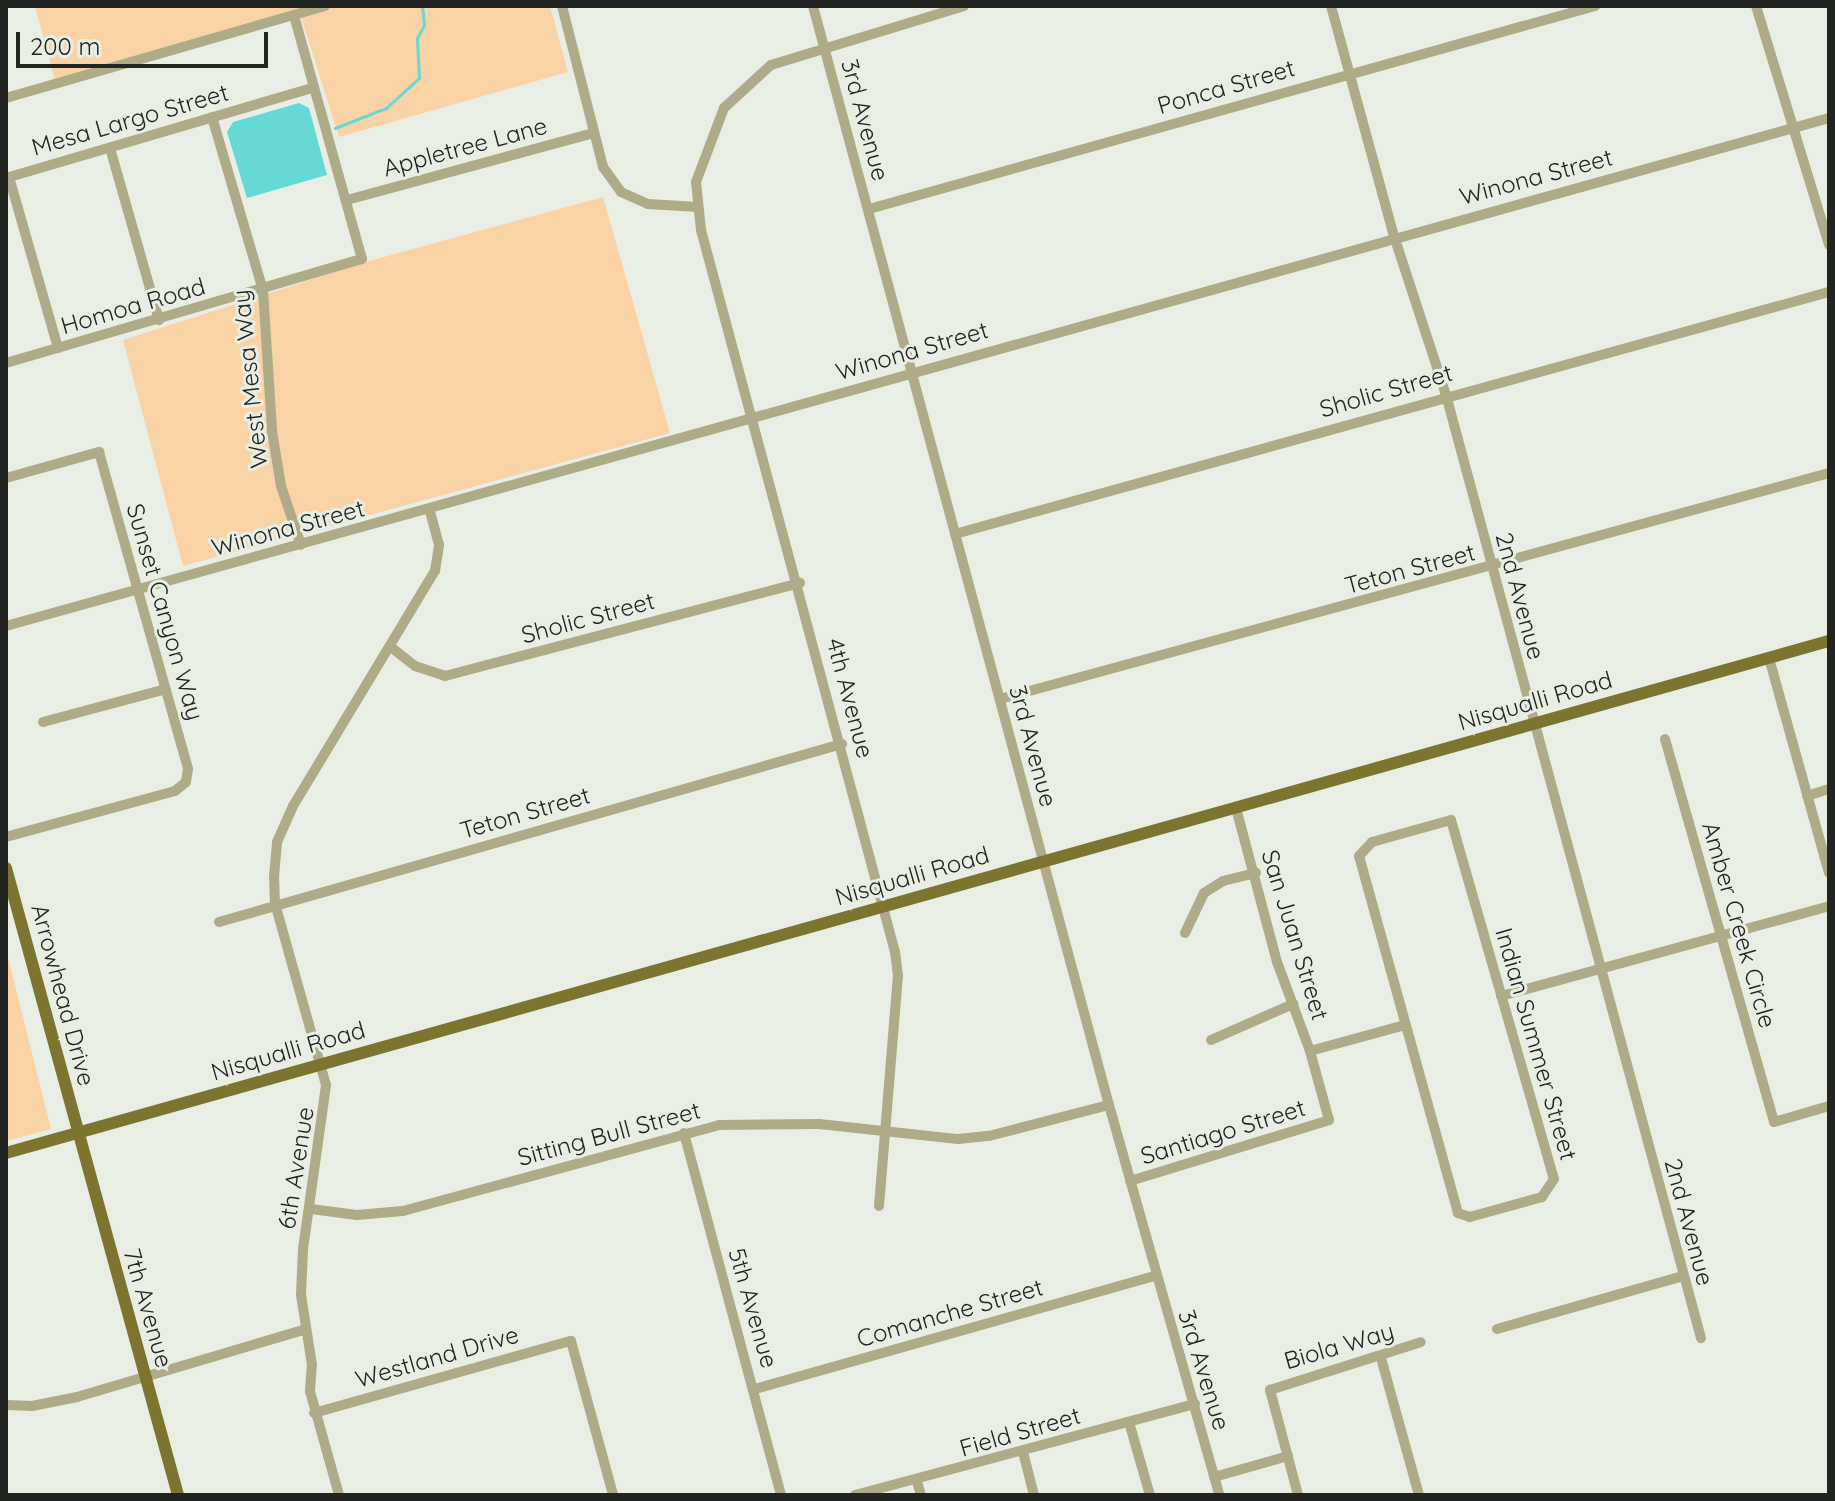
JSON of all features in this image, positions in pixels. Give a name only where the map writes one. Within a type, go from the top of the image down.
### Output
[{"type":"main road","name":"Nisqualli Road","points":[[6,1153],[1829,641]]},
{"type":"main road","name":"Arrowhead Drive","points":[[6,868],[78,1133]]},
{"type":"main road","name":"7th Avenue","points":[[78,1133],[178,1495]]},
{"type":"street","points":[[6,98],[325,6]]},
{"type":"street","points":[[562,6],[603,167],[621,192],[648,204],[698,207]]},
{"type":"street","name":"3rd Avenue","points":[[813,6],[1155,1276],[1195,1404],[1219,1495]]},
{"type":"street","name":"4th Avenue","points":[[879,1206],[898,976],[842,744],[698,207],[696,182],[702,157],[733,96],[771,65],[823,46],[964,6]]},
{"type":"street","name":"2nd Avenue","points":[[1331,6],[1394,236],[1446,395],[1532,724],[1701,1338]]},
{"type":"street","name":"Ponca Street","points":[[869,209],[1350,72],[1595,6]]},
{"type":"street","points":[[1756,6],[1829,245]]},
{"type":"street","points":[[294,15],[312,88],[347,200]]},
{"type":"street","name":"Mesa Largo Street","points":[[8,177],[312,88]]},
{"type":"street","name":"West Mesa Way","points":[[212,117],[263,290],[275,452],[301,545]]},
{"type":"street","name":"Winona Street","points":[[6,626],[430,511],[753,416],[1394,236],[1829,118]]},
{"type":"street","name":"Appletree Lane","points":[[347,200],[593,133]]},
{"type":"street","points":[[110,148],[159,320]]},
{"type":"street","points":[[8,177],[58,348]]},
{"type":"street","name":"Homoa Road","points":[[6,363],[362,259],[347,200]]},
{"type":"street","name":"Sholic Street","points":[[955,534],[1446,395],[1829,292]]},
{"type":"street","name":"Sunset Canyon Way","points":[[6,478],[99,452],[188,769],[186,782],[175,791],[6,837]]},
{"type":"street","name":"Teton Street","points":[[1000,699],[1492,568],[1829,473]]},
{"type":"street","name":"6th Avenue","points":[[338,1493],[314,1413],[303,1249],[327,1099],[275,904],[277,842],[293,806],[392,648],[435,571],[439,545],[430,511]]},
{"type":"street","name":"Sholic Street","points":[[392,648],[415,666],[445,676],[800,583]]},
{"type":"street","points":[[1769,658],[1829,873]]},
{"type":"street","points":[[43,722],[166,689]]},
{"type":"street","name":"Amber Creek Circle","points":[[1665,739],[1774,1122],[1829,1106]]},
{"type":"street","name":"Teton Street","points":[[219,922],[842,744]]},
{"type":"street","points":[[1807,796],[1829,789]]},
{"type":"street","name":"San Juan Street","points":[[1236,808],[1329,1120]]},
{"type":"street","name":"Indian Summer Street","points":[[1451,820],[1501,996],[1554,1179],[1542,1197],[1463,1216],[1458,1213],[1405,1025],[1359,856],[1361,848],[1451,820]]},
{"type":"street","points":[[1185,933],[1204,893],[1223,881],[1256,873]]},
{"type":"street","points":[[1501,996],[1829,906]]},
{"type":"street","points":[[1211,1040],[1293,1004]]},
{"type":"street","points":[[1310,1051],[1405,1025]]},
{"type":"street","name":"Sitting Bull Street","points":[[311,1209],[357,1215],[403,1211],[684,1133],[771,1124],[887,1133],[989,1136],[1109,1105]]},
{"type":"street","name":"Santiago Street","points":[[1130,1181],[1329,1120]]},
{"type":"street","name":"5th Avenue","points":[[684,1133],[781,1495]]},
{"type":"street","name":"Comanche Street","points":[[755,1389],[1155,1276]]},
{"type":"street","points":[[1497,1329],[1683,1276]]},
{"type":"street","points":[[6,1405],[32,1406],[145,1377],[306,1329]]},
{"type":"street","name":"Westland Drive","points":[[314,1413],[571,1341],[613,1495]]},
{"type":"street","name":"Biola Way","points":[[1288,1456],[1270,1390],[1381,1358],[1421,1342]]},
{"type":"street","points":[[1381,1358],[1419,1495]]},
{"type":"street","name":"Field Street","points":[[855,1495],[917,1482],[1195,1404]]},
{"type":"street","points":[[1129,1422],[1150,1495]]},
{"type":"street","points":[[1023,1452],[1034,1495]]},
{"type":"street","points":[[1214,1477],[1288,1456],[1298,1495]]},
{"type":"street","points":[[917,1482],[921,1495]]},
{"type":"street","points":[[326,1495],[338,1493]]},
{"type":"shaded area","points":[[35,6],[550,6],[568,72],[339,137],[301,17],[56,84]]},
{"type":"shaded area","points":[[603,197],[670,433],[183,566],[123,340],[373,260]]},
{"type":"shaded area","points":[[6,949],[51,1129],[6,1141]]},
{"type":"water","points":[[299,103],[309,108],[327,175],[247,198],[227,132],[233,122]]},
{"type":"waterway","points":[[335,128],[386,108],[419,78],[417,38],[424,25],[422,6]]}]
